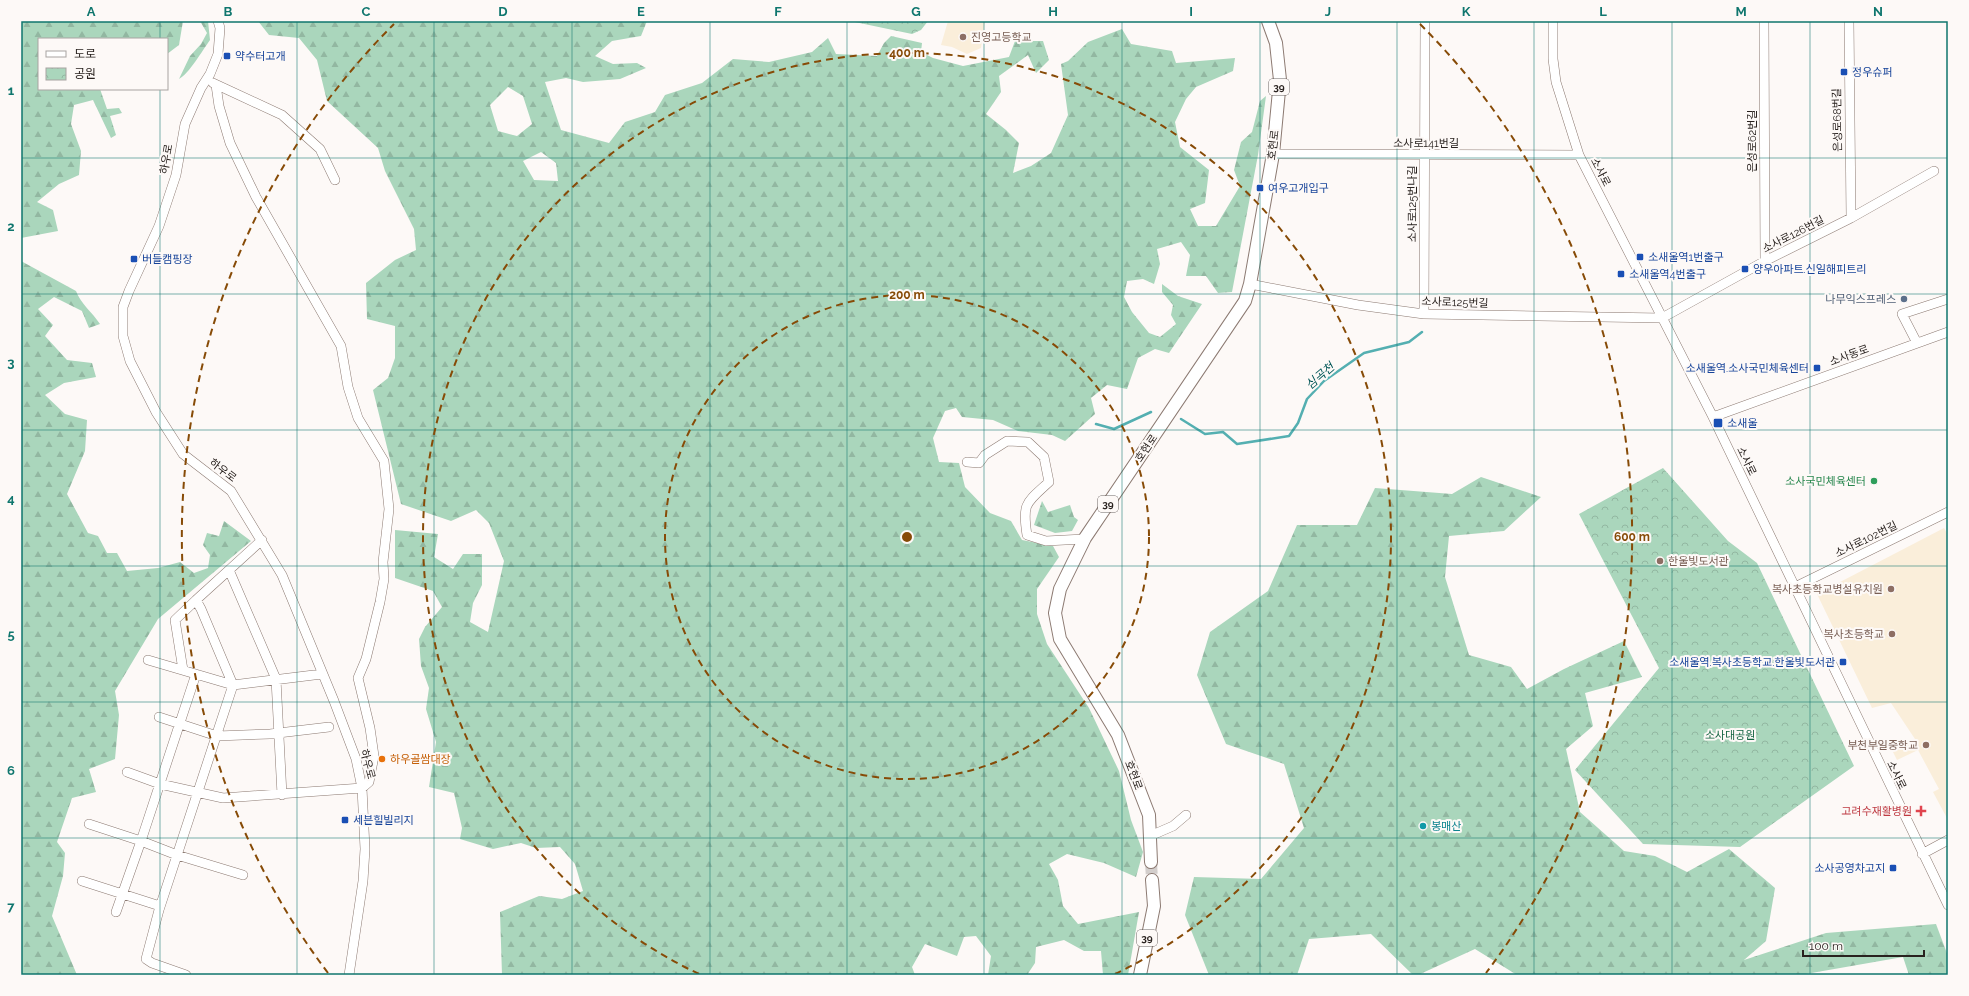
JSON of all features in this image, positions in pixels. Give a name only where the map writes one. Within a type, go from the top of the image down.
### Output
[{"type":"main road","name":"호현로","points":[[1151,862],[1149,815],[1118,735],[1060,639],[1055,614],[1060,588],[1084,539],[1245,301],[1250,284],[1273,154],[1280,80],[1276,43],[1268,21]]},
{"type":"main road","name":"39","points":[[1140,975],[1154,906],[1152,880]]},
{"type":"street","name":"하우로","points":[[218,21],[220,28],[218,54],[185,124],[176,174],[159,226],[129,291],[124,307],[123,336],[130,361],[156,412],[183,454],[231,491],[282,575],[356,759],[362,788],[365,836],[363,881],[349,975]]},
{"type":"street","name":"소사로125번나길","points":[[1424,314],[1425,21]]},
{"type":"street","name":"소사로","points":[[1553,21],[1553,59],[1556,82],[1579,156],[1713,417],[1922,854],[1948,905]]},
{"type":"street","name":"은성로62번길","points":[[1764,21],[1765,262]]},
{"type":"street","name":"은성로68번길","points":[[1849,21],[1851,218]]},
{"type":"street","points":[[206,80],[282,115],[320,149],[334,180]]},
{"type":"street","points":[[127,772],[160,784],[223,798],[282,795],[362,788],[369,782],[374,756],[370,728],[358,678],[366,659],[384,579],[383,562],[390,509],[384,461],[358,418],[348,387],[341,346],[256,197],[230,143],[219,106],[216,85]]},
{"type":"street","name":"소사로141번길","points":[[1273,154],[1579,156]]},
{"type":"street","name":"소사로126번길","points":[[1662,318],[1765,262],[1851,218],[1934,171]]},
{"type":"street","name":"소사로125번길","points":[[1250,284],[1358,305],[1424,314],[1662,318]]},
{"type":"street","points":[[1916,344],[1902,314],[1948,299]]},
{"type":"street","name":"소사동로","points":[[1713,417],[1948,332]]},
{"type":"street","points":[[967,462],[979,463],[985,455],[1007,441],[1028,442],[1044,457],[1049,482],[1030,500],[1024,514],[1027,535],[1046,541],[1084,539]]},
{"type":"street","name":"소사로102번길","points":[[1795,587],[1948,512]]},
{"type":"street","points":[[183,670],[175,620],[262,540]]},
{"type":"street","points":[[229,570],[276,679],[282,795]]},
{"type":"street","points":[[186,975],[152,964],[146,959],[160,906],[233,685],[196,600]]},
{"type":"street","points":[[148,660],[233,685],[322,674]]},
{"type":"street","points":[[116,912],[196,674]]},
{"type":"street","points":[[159,717],[217,736],[278,733],[329,727]]},
{"type":"street","points":[[1150,836],[1173,826],[1186,816]]},
{"type":"street","points":[[90,824],[177,855],[243,875]]},
{"type":"street","points":[[1922,854],[1948,840]]},
{"type":"street","points":[[82,881],[160,906]]},
{"type":"shaded area","name":"진영고등학교","points":[[948,21],[985,21],[981,48],[967,54],[952,47],[941,45]]},
{"type":"shaded area","name":"복사초등학교","points":[[1944,528],[1948,535],[1948,820],[1933,792],[1939,789],[1918,750],[1897,760],[1892,750],[1915,739],[1891,703],[1872,708],[1817,594]]},
{"type":"green space","points":[[21,21],[183,21],[179,45],[168,53],[168,38],[38,38],[38,90],[100,90],[107,109],[119,108],[122,113],[110,116],[116,135],[111,138],[93,100],[74,105],[71,124],[81,151],[79,175],[59,184],[37,202],[53,210],[58,231],[21,238]]},
{"type":"green space","points":[[200,21],[208,21],[210,40],[191,67],[179,79],[190,56],[201,44],[207,33]]},
{"type":"green space","points":[[258,21],[647,21],[641,36],[612,41],[595,56],[613,64],[637,63],[646,68],[620,79],[583,82],[566,78],[545,82],[561,130],[609,143],[625,122],[655,112],[665,95],[702,83],[733,59],[769,62],[812,52],[828,38],[836,54],[877,56],[884,43],[891,36],[922,43],[921,52],[933,58],[963,66],[1009,57],[1015,41],[1043,41],[1049,60],[1036,73],[1028,55],[999,76],[1001,92],[986,114],[1019,143],[1013,173],[1031,166],[1051,153],[1068,115],[1061,64],[1068,61],[1088,42],[1122,29],[1131,44],[1172,51],[1176,63],[1235,58],[1233,71],[1196,87],[1186,99],[1175,122],[1180,147],[1209,170],[1205,203],[1190,209],[1198,226],[1216,226],[1240,186],[1234,170],[1241,142],[1252,132],[1260,101],[1266,96],[1258,155],[1232,292],[1218,293],[1206,276],[1186,276],[1190,255],[1181,242],[1157,249],[1160,264],[1154,284],[1143,279],[1127,281],[1124,297],[1132,312],[1149,333],[1160,337],[1176,324],[1171,315],[1173,305],[1162,292],[1162,284],[1178,296],[1202,304],[1169,353],[1155,349],[1138,358],[1127,389],[1107,385],[1091,398],[1095,414],[1065,441],[1052,435],[1018,431],[993,420],[962,417],[956,408],[945,411],[933,438],[939,462],[959,463],[965,487],[990,513],[1011,521],[1022,540],[1053,546],[1059,557],[1037,589],[1037,614],[1047,644],[1089,708],[1119,771],[1131,820],[1143,852],[1136,877],[1104,863],[1067,854],[1049,864],[1058,880],[1063,906],[1078,924],[1139,912],[1128,975],[1103,975],[1101,951],[1084,951],[1064,940],[1036,947],[1035,963],[1027,975],[988,975],[991,956],[976,936],[964,937],[957,956],[925,944],[912,967],[915,975],[502,975],[500,912],[539,896],[562,899],[583,891],[575,864],[560,847],[536,848],[521,843],[493,849],[460,839],[462,828],[454,793],[429,787],[436,742],[426,709],[429,688],[421,666],[419,639],[425,627],[442,607],[433,591],[395,578],[395,530],[438,534],[434,557],[453,569],[463,554],[482,554],[482,585],[473,603],[470,622],[488,632],[504,561],[489,523],[476,510],[451,521],[401,504],[373,390],[388,378],[395,358],[395,326],[367,319],[366,283],[395,260],[416,250],[414,229],[385,171],[378,148],[327,101],[317,60],[299,38],[269,35]],"holes":[[[508,87],[523,96],[532,124],[517,136],[498,131],[490,105]],[[541,152],[556,163],[558,181],[534,180],[523,161]]]},
{"type":"green space","points":[[850,21],[928,21],[921,30],[912,34]]},
{"type":"green space","points":[[21,261],[76,291],[81,300],[100,324],[89,328],[82,311],[54,297],[38,309],[53,325],[45,336],[67,360],[92,363],[96,377],[64,383],[45,395],[65,414],[87,420],[85,451],[67,494],[88,533],[98,536],[107,553],[117,553],[127,571],[158,568],[180,562],[194,573],[208,568],[210,555],[203,545],[207,533],[219,536],[224,521],[251,541],[158,619],[115,691],[119,715],[115,759],[89,769],[96,792],[72,798],[57,842],[65,853],[63,876],[52,916],[77,975],[21,975]]},
{"type":"green space","name":"소사대공원","points":[[1663,468],[1728,541],[1757,563],[1854,766],[1740,847],[1643,844],[1575,770],[1659,668],[1579,514]]},
{"type":"green space","points":[[1481,477],[1541,497],[1504,531],[1449,536],[1445,577],[1469,655],[1511,667],[1527,689],[1564,669],[1624,641],[1642,677],[1585,693],[1593,726],[1566,749],[1580,812],[1624,851],[1655,856],[1687,872],[1729,849],[1775,888],[1766,941],[1744,960],[1826,933],[1936,924],[1948,956],[1948,975],[1909,975],[1903,957],[1800,975],[1517,975],[1475,949],[1418,975],[1413,975],[1371,934],[1309,939],[1297,975],[1209,975],[1185,915],[1194,877],[1261,879],[1304,828],[1284,764],[1226,744],[1197,675],[1210,632],[1268,591],[1297,525],[1357,525],[1375,488],[1452,494]]},
{"type":"green space","points":[[1042,501],[1048,512],[1070,505],[1074,517],[1078,520],[1072,531],[1055,533],[1034,525]]},
{"type":"waterway","name":"심곡천","points":[[1181,419],[1205,434],[1223,432],[1237,444],[1289,436],[1298,423],[1307,399],[1324,381],[1364,353],[1409,342],[1422,332]]},
{"type":"waterway","name":"심곡천","points":[[1096,424],[1114,429],[1151,412]]},
{"type":"tunnel","points":[[1151,862],[1152,880]]},
{"type":"place","name":"진영고등학교","points":[[963,37]]},
{"type":"place","name":"약수터고개","points":[[227,56]]},
{"type":"place","name":"정우슈퍼","points":[[1844,72]]},
{"type":"place","name":"여우고개입구","points":[[1260,188]]},
{"type":"place","name":"소새울역1번출구","points":[[1640,257]]},
{"type":"place","name":"버들캠핑장","points":[[134,259]]},
{"type":"place","name":"양우아파트.신일해피트리","points":[[1745,269]]},
{"type":"place","name":"소새울역4번출구","points":[[1621,274]]},
{"type":"place","name":"나무익스프레스","points":[[1904,299]]},
{"type":"place","name":"소새울역.소사국민체육센터","points":[[1817,368]]},
{"type":"place","name":"소새울","points":[[1718,423]]},
{"type":"place","name":"소사국민체육센터","points":[[1874,481]]},
{"type":"place","name":"한울빛도서관","points":[[1660,561]]},
{"type":"place","name":"복사초등학교병설유치원","points":[[1891,589]]},
{"type":"place","name":"복사초등학교","points":[[1892,634]]},
{"type":"place","name":"소새울역.복사초등학교.한울빛도서관","points":[[1843,662]]},
{"type":"place","name":"부천부일중학교","points":[[1926,745]]},
{"type":"place","name":"하우골쌈대장","points":[[382,759]]},
{"type":"place","name":"고려수재활병원","points":[[1921,811]]},
{"type":"place","name":"세븐힐빌리지","points":[[345,820]]},
{"type":"place","name":"봉매산","points":[[1423,826]]},
{"type":"place","name":"소사공영차고지","points":[[1893,868]]}]
